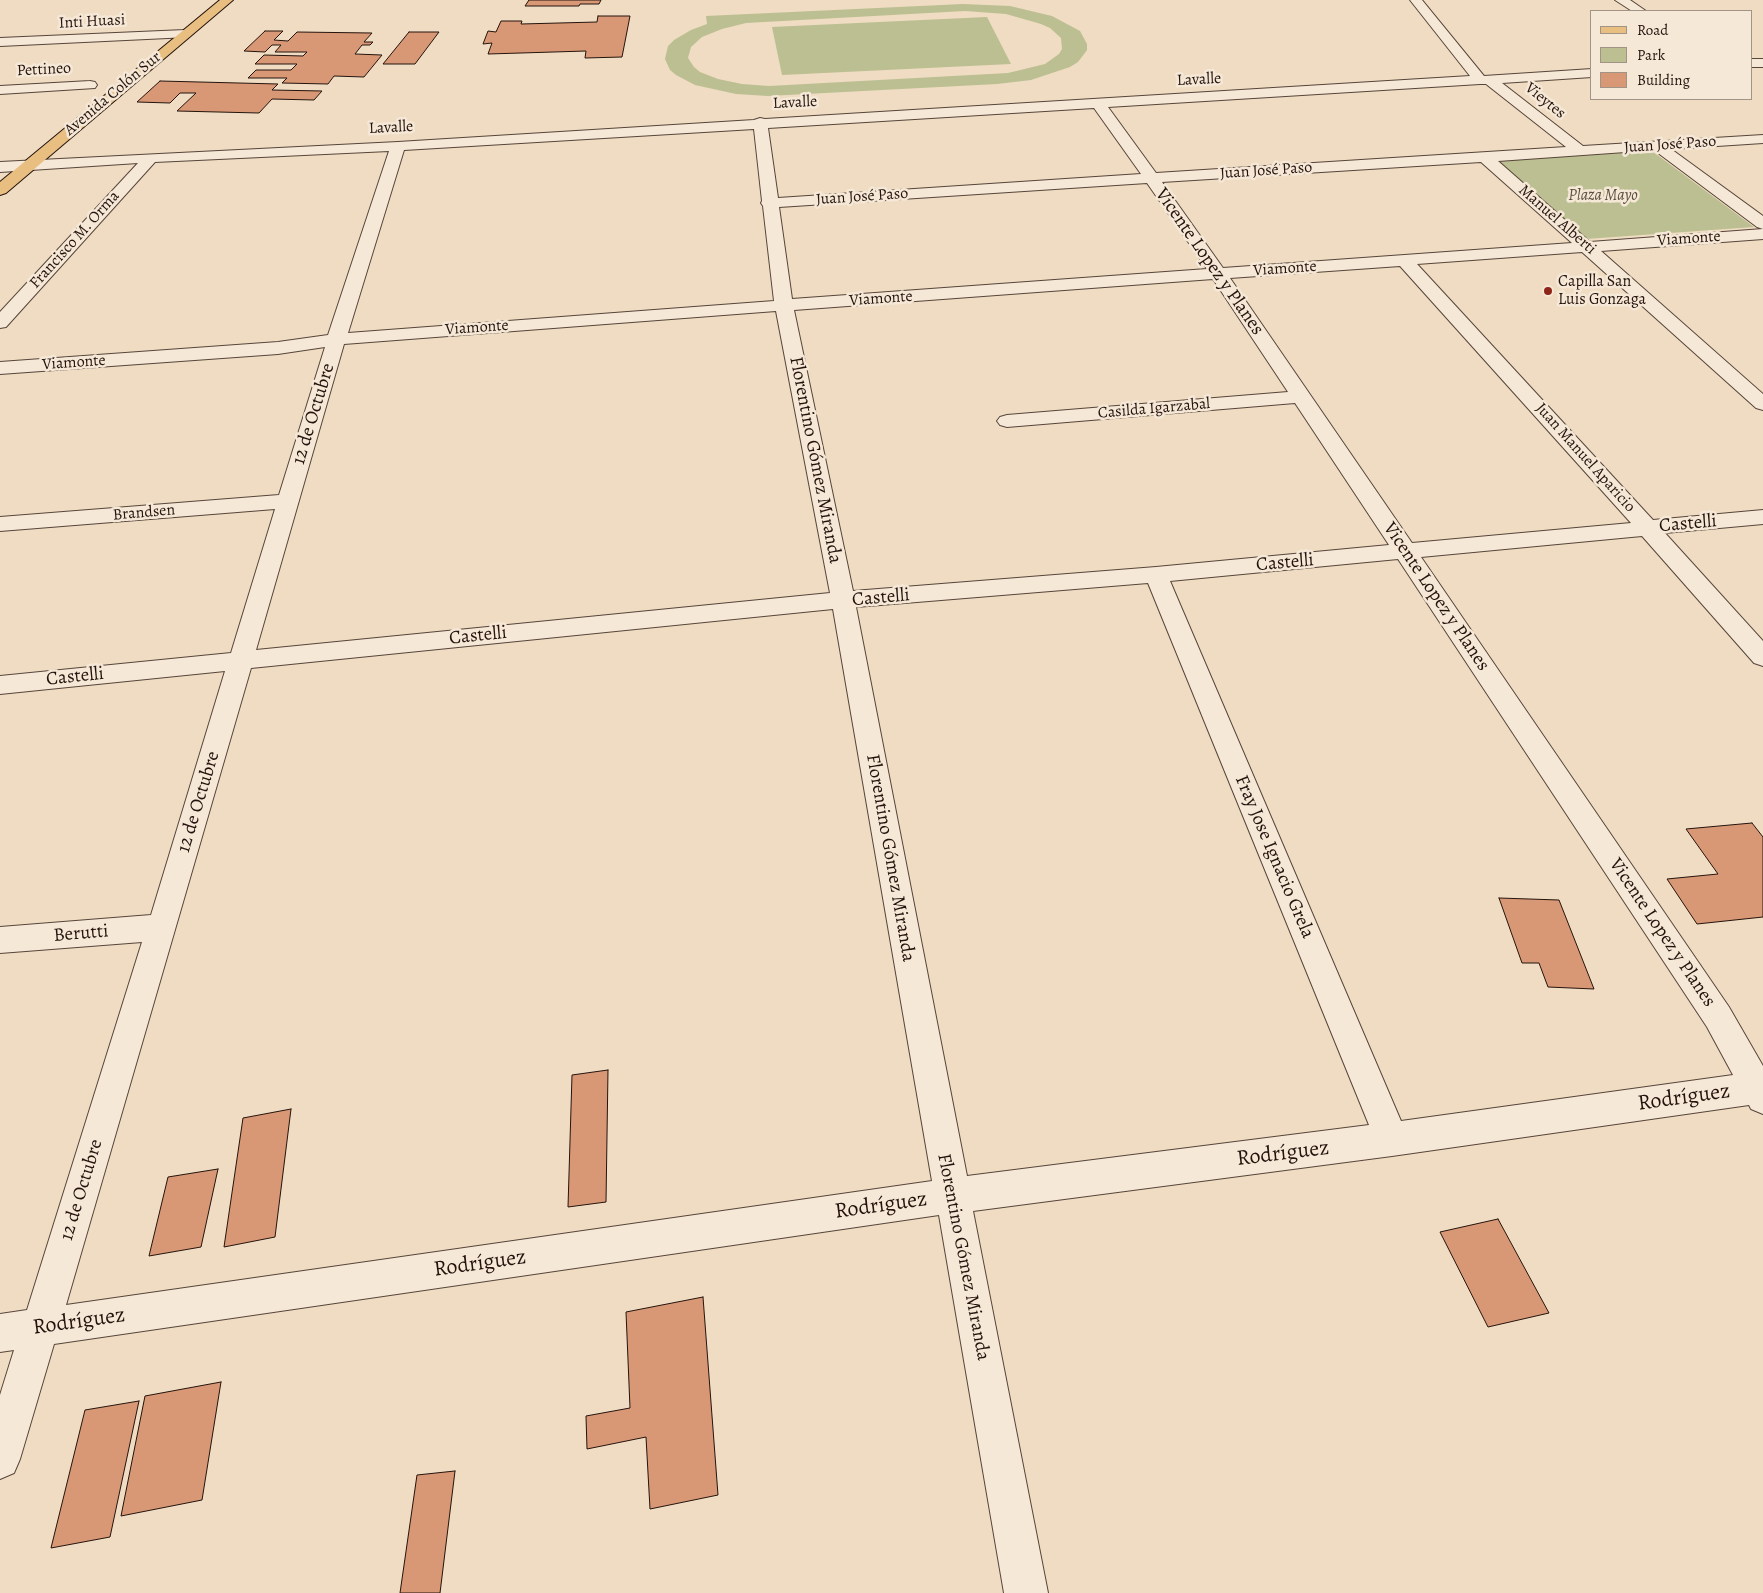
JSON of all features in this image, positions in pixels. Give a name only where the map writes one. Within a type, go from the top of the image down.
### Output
[{"type":"main road","name":"Avenida Colón Sur","points":[[0,190],[227,0]]},
{"type":"street","name":"Vieytes","points":[[1416,0],[1485,80],[1579,150]]},
{"type":"street","points":[[1620,0],[1638,10]]},
{"type":"street","name":"Inti Huasi","points":[[0,42],[185,34]]},
{"type":"street","name":"Lavalle","points":[[0,167],[398,146],[760,122],[1590,73]]},
{"type":"street","name":"Pettineo","points":[[0,90],[90,85]]},
{"type":"street","name":"Vicente Lopez y Planes","points":[[1098,103],[1218,273],[1302,397],[1718,1017],[1761,1091]]},
{"type":"street","name":"Florentino Gómez Miranda","points":[[760,122],[769,203],[784,306],[843,601],[951,1196],[1026,1593]]},
{"type":"street","name":"Juan José Paso","points":[[769,203],[1763,139]]},
{"type":"street","points":[[1656,145],[1763,224]]},
{"type":"street","name":"12 de Octubre","points":[[0,1459],[162,927],[336,340],[398,146]]},
{"type":"street","name":"Manuel Alberti","points":[[1485,157],[1763,404]]},
{"type":"street","name":"Francisco M. Orma","points":[[0,323],[150,158]]},
{"type":"street","name":"Viamonte","points":[[0,368],[278,348],[363,336],[1763,234]]},
{"type":"street","name":"Juan Manuel Aparicio","points":[[1404,261],[1763,657]]},
{"type":"street","name":"Casilda Igarzabal","points":[[1007,422],[1302,397]]},
{"type":"street","name":"Brandsen","points":[[0,524],[288,501]]},
{"type":"street","name":"Castelli","points":[[0,685],[783,605],[1156,575],[1763,517]]},
{"type":"street","name":"Fray Jose Ignacio Grela","points":[[1156,575],[1392,1140]]},
{"type":"street","name":"Berutti","points":[[0,940],[162,927]]},
{"type":"street","name":"Rodríguez","points":[[0,1333],[951,1196],[1761,1091]]},
{"type":"green space","points":[[963,4],[1010,6],[1052,16],[1080,31],[1087,44],[1087,50],[1078,62],[1070,67],[1031,80],[997,84],[768,96],[736,94],[695,85],[670,70],[665,59],[668,46],[691,30],[707,24],[706,16]],"holes":[[[965,11],[1006,14],[1050,28],[1061,38],[1062,49],[1059,54],[1045,64],[1008,73],[769,86],[742,84],[718,79],[700,72],[688,58],[691,47],[702,37],[722,29],[746,23]]]},
{"type":"green space","points":[[987,17],[1011,64],[782,75],[772,27]]},
{"type":"green space","name":"Plaza Mayo","points":[[1652,151],[1754,227],[1586,239],[1498,161]]},
{"type":"building","points":[[529,0],[601,0],[599,4],[580,4],[579,6],[525,6]]},
{"type":"building","points":[[598,16],[630,16],[622,57],[585,58],[586,51],[488,54],[492,43],[483,44],[488,31],[496,32],[501,21],[522,21],[521,24],[597,22]]},
{"type":"building","points":[[265,31],[283,31],[274,40],[288,41],[297,32],[372,33],[364,42],[373,42],[370,45],[362,45],[355,54],[382,55],[364,77],[334,76],[328,84],[282,83],[287,78],[248,78],[256,70],[291,70],[297,64],[255,64],[264,55],[303,56],[307,52],[275,52],[281,45],[272,45],[265,52],[244,51]]},
{"type":"building","points":[[409,32],[439,32],[415,64],[383,64]]},
{"type":"building","points":[[160,81],[278,84],[272,90],[322,91],[314,100],[272,99],[259,113],[177,111],[196,93],[180,93],[170,103],[137,102]]},
{"type":"building","points":[[1752,823],[1763,837],[1763,917],[1697,924],[1667,879],[1718,874],[1686,829]]},
{"type":"building","points":[[1499,898],[1559,900],[1594,989],[1548,987],[1539,963],[1522,963]]},
{"type":"building","points":[[608,1070],[606,1202],[568,1207],[572,1075]]},
{"type":"building","points":[[291,1109],[275,1237],[224,1247],[243,1118]]},
{"type":"building","points":[[218,1169],[201,1247],[149,1256],[168,1177]]},
{"type":"building","points":[[1498,1219],[1549,1313],[1488,1327],[1440,1232]]},
{"type":"building","points":[[703,1297],[718,1495],[650,1509],[646,1437],[587,1449],[586,1416],[630,1408],[626,1312]]},
{"type":"building","points":[[221,1382],[202,1500],[121,1516],[145,1396]]},
{"type":"building","points":[[139,1401],[110,1537],[51,1548],[85,1410]]},
{"type":"building","points":[[455,1471],[440,1593],[400,1593],[417,1475]]},
{"type":"place","name":"Capilla San Luis Gonzaga","points":[[1548,291]]}]
